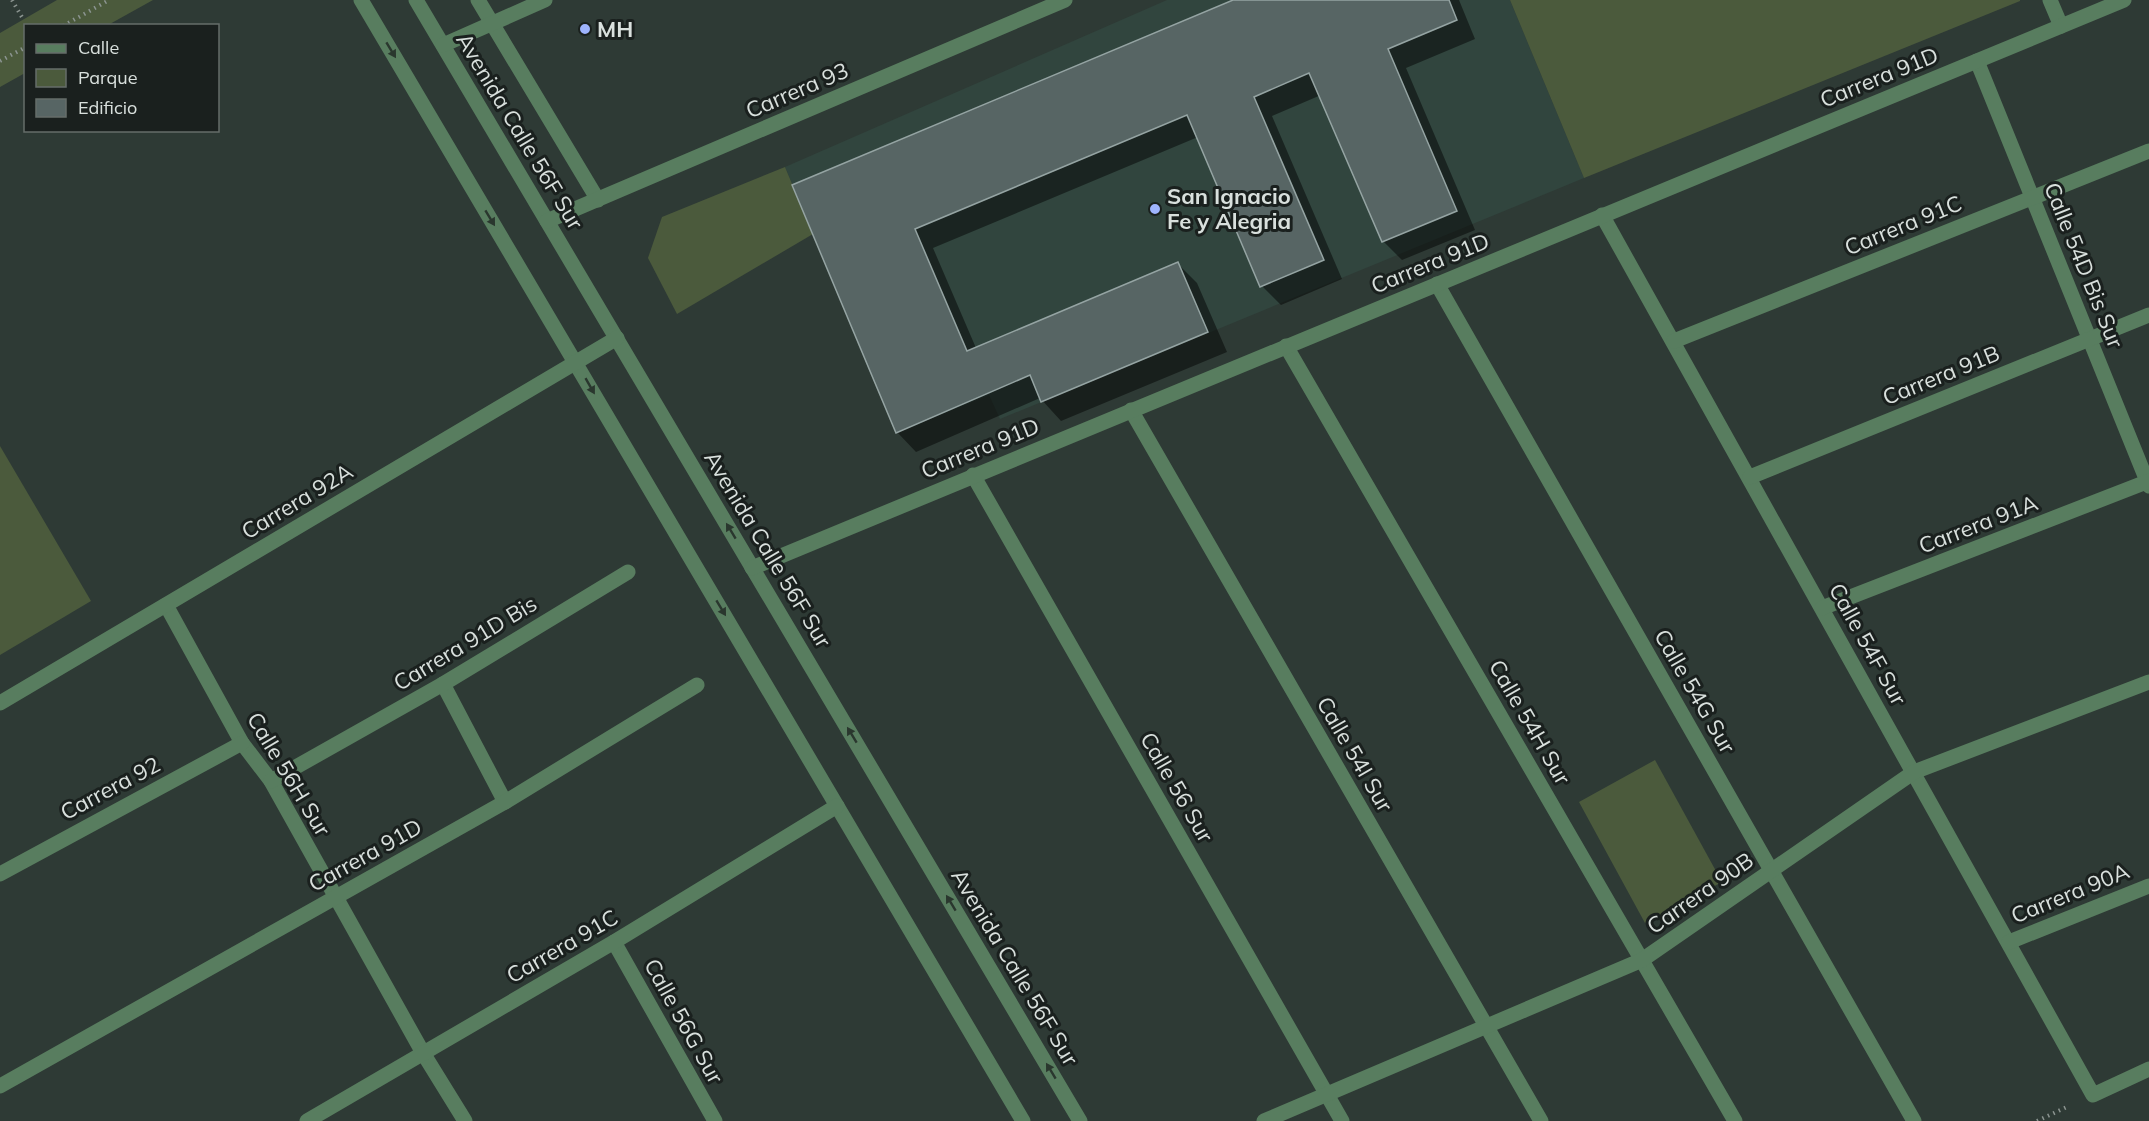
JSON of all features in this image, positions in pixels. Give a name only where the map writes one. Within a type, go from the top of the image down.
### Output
[{"type":"street","points":[[361,0],[1023,1121]]},
{"type":"street","name":"Avenida Calle 56F Sur","points":[[416,0],[1080,1121]]},
{"type":"street","points":[[478,0],[597,200]]},
{"type":"street","points":[[442,45],[545,0]]},
{"type":"street","name":"Carrera 93","points":[[547,221],[1065,0]]},
{"type":"street","points":[[2050,0],[2061,26]]},
{"type":"street","name":"Carrera 91D","points":[[753,568],[2124,0]]},
{"type":"street","name":"Calle 54D Bis Sur","points":[[1977,61],[2148,483]]},
{"type":"street","name":"Carrera 91C","points":[[1674,341],[2149,151]]},
{"type":"street","name":"Calle 54F Sur","points":[[1602,215],[2093,1095]]},
{"type":"street","name":"Calle 54G Sur","points":[[1437,284],[1914,1121]]},
{"type":"street","name":"Carrera 91B","points":[[1750,477],[2149,315]]},
{"type":"street","name":"Carrera 92A","points":[[0,703],[617,339]]},
{"type":"street","name":"Calle 54H Sur","points":[[1286,346],[1735,1121]]},
{"type":"street","name":"Calle 54I Sur","points":[[1131,410],[1541,1121]]},
{"type":"street","name":"Calle 56 Sur","points":[[973,476],[1342,1121]]},
{"type":"street","name":"Carrera 91A","points":[[1822,608],[2148,483]]},
{"type":"street","name":"Carrera 91D Bis","points":[[271,781],[443,684],[628,572]]},
{"type":"street","name":"Calle 56H Sur","points":[[166,604],[242,743],[271,781],[423,1053],[465,1121]]},
{"type":"street","name":"Carrera 90B","points":[[1264,1121],[1642,960],[1914,772],[2149,682]]},
{"type":"street","points":[[443,684],[505,802]]},
{"type":"street","name":"Carrera 91D","points":[[0,1086],[505,802],[697,685]]},
{"type":"street","name":"Carrera 92","points":[[0,874],[242,743]]},
{"type":"street","name":"Carrera 91C","points":[[307,1121],[614,942],[837,806]]},
{"type":"street","name":"Carrera 90A","points":[[2009,942],[2149,886]]},
{"type":"street","name":"Calle 56G Sur","points":[[614,942],[715,1121]]},
{"type":"street","points":[[2093,1095],[2149,1069]]},
{"type":"path","points":[[12,0],[23,19]]},
{"type":"path","points":[[67,24],[109,0]]},
{"type":"path","points":[[0,61],[24,48]]},
{"type":"path","points":[[2037,1121],[2093,1095]]},
{"type":"shaded area","name":"San Ignacio Fe y Alegria","points":[[1167,0],[1510,0],[1584,178],[1000,419],[989,395],[896,433],[785,167]]},
{"type":"green space","points":[[57,0],[153,0],[110,24],[24,24],[24,74],[0,87],[0,33]]},
{"type":"green space","points":[[1510,0],[2020,0],[2020,1],[1584,178]]},
{"type":"green space","points":[[785,167],[813,234],[677,314],[648,258],[662,217]]},
{"type":"green space","points":[[0,446],[91,601],[0,655]]},
{"type":"green space","points":[[1655,760],[1722,882],[1645,923],[1579,802]]},
{"type":"building","points":[[1233,0],[1449,0],[1457,20],[1388,49],[1457,211],[1382,242],[1309,73],[1254,97],[1324,260],[1260,287],[1187,115],[915,229],[967,351],[1178,262],[1208,332],[1041,402],[1030,375],[896,433],[792,185]]},
{"type":"place","name":"MH","points":[[585,29]]},
{"type":"place","name":"San Ignacio Fe y Alegria","points":[[1155,209]]}]
